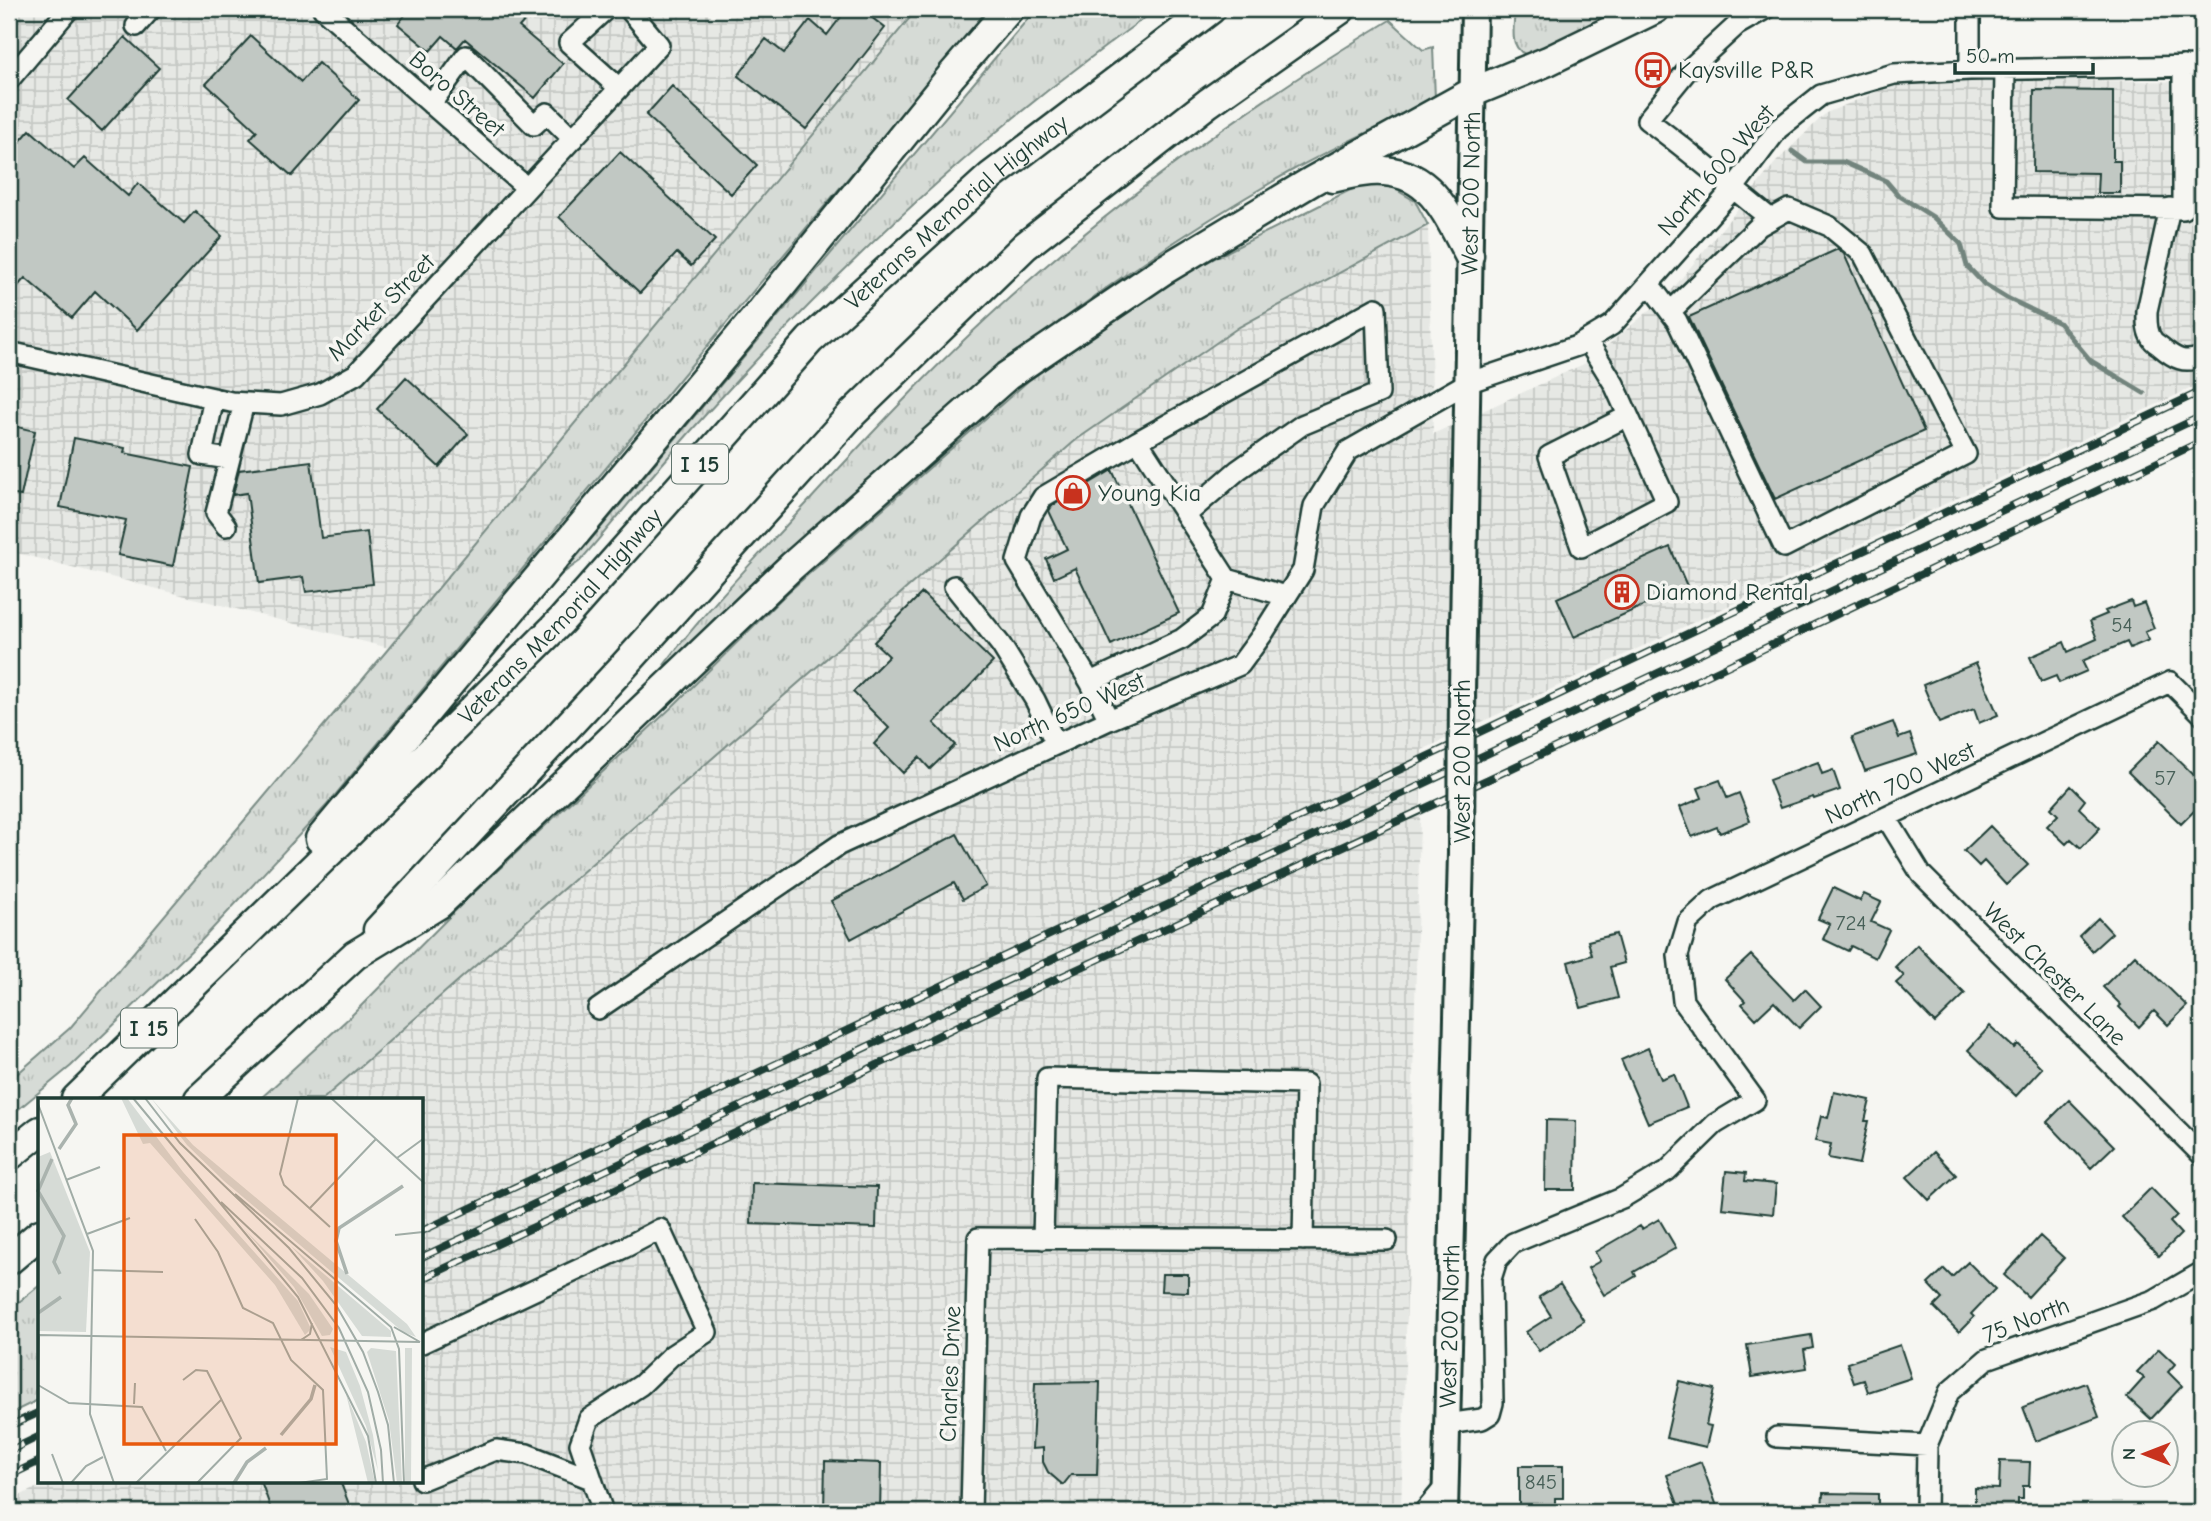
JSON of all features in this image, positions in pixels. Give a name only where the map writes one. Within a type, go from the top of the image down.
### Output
[{"type":"highway","points":[[222,956],[762,310],[952,75],[1009,9]]},
{"type":"highway","name":"Veterans Memorial Highway","points":[[77,1098],[346,836],[561,621],[810,340],[990,177],[1212,9]]},
{"type":"highway","points":[[200,1098],[355,955],[852,415],[1025,246],[1209,103],[1341,9]]},
{"type":"highway","points":[[355,955],[439,904],[792,566],[1007,376],[1162,271],[1312,181],[1473,92],[1548,61],[1655,9]]},
{"type":"highway","points":[[1312,181],[1371,171],[1392,172],[1413,179],[1426,186],[1441,203],[1469,255]]},
{"type":"highway","points":[[9,1156],[38,1133]]},
{"type":"highway","points":[[9,1260],[38,1236]]},
{"type":"main road","name":"West 200 North","points":[[1445,1512],[1461,853],[1474,9]]},
{"type":"street","points":[[9,80],[69,9]]},
{"type":"street","points":[[136,26],[151,9]]},
{"type":"street","name":"Boro Street","points":[[323,9],[527,188]]},
{"type":"street","points":[[606,9],[569,43],[619,88]]},
{"type":"street","name":"Market Street","points":[[9,352],[244,403],[281,405],[320,394],[356,374],[659,45],[629,9]]},
{"type":"street","points":[[1765,9],[1737,25],[1686,72],[1647,120],[1692,153],[1771,219]]},
{"type":"street","points":[[1970,9],[1970,70]]},
{"type":"street","points":[[431,104],[466,56],[534,125],[547,113],[573,139]]},
{"type":"street","points":[[2005,69],[2003,207],[2183,208],[2193,66]]},
{"type":"street","name":"North 600 West","points":[[1467,383],[1577,346],[1612,325],[1733,189],[1778,130],[1821,95],[1894,74],[2193,66]]},
{"type":"street","points":[[1650,285],[1670,312],[1677,321],[1784,547],[1966,454],[1863,254],[1829,226],[1789,208],[1759,226],[1670,312]]},
{"type":"street","points":[[2170,208],[2146,326],[2152,340],[2174,358],[2185,361],[2202,356]]},
{"type":"street","points":[[1109,720],[1090,682],[1017,561],[1031,516],[1043,497],[1376,308],[1379,393],[1302,425],[1238,470],[1185,514]]},
{"type":"street","points":[[1587,340],[1614,384],[1667,502],[1581,547],[1549,456],[1628,416]]},
{"type":"street","name":"North 650 West","points":[[598,1009],[839,845],[1109,720],[1240,665],[1303,570],[1314,506],[1348,451],[1467,383]]},
{"type":"street","points":[[214,398],[202,455],[229,459]]},
{"type":"street","points":[[226,526],[216,513],[244,403]]},
{"type":"street","points":[[1138,441],[1227,579],[1286,596]]},
{"type":"street","points":[[1090,682],[1182,639],[1212,616],[1227,579]]},
{"type":"street","points":[[954,586],[1001,645],[1035,701],[1056,744]]},
{"type":"street","name":"North 700 West","points":[[1447,1423],[1482,1419],[1490,1414],[1493,1403],[1491,1279],[1497,1260],[1513,1243],[1622,1198],[1656,1178],[1667,1171],[1715,1124],[1755,1100],[1683,1001],[1678,955],[1688,922],[1712,900],[2170,682],[2202,714]]},
{"type":"street","name":"West Chester Lane","points":[[1886,817],[1921,874],[2202,1155]]},
{"type":"street","points":[[1303,1240],[1307,1084],[1047,1078],[1042,1238],[1303,1240],[1387,1240]]},
{"type":"street","points":[[424,1342],[660,1230],[707,1332],[672,1355],[641,1385],[589,1419],[580,1444],[603,1512]]},
{"type":"street","name":"Charles Drive","points":[[971,1512],[978,1238],[1042,1238]]},
{"type":"street","name":"75 North","points":[[1926,1512],[1927,1445],[1950,1392],[1987,1359],[2154,1300],[2202,1272]]},
{"type":"street","points":[[1777,1437],[1927,1445]]},
{"type":"street","points":[[424,1478],[496,1450],[527,1454],[591,1479]]},
{"type":"street","points":[[1424,1512],[1445,1487]]},
{"type":"shaded area","points":[[9,9],[704,9],[714,21],[769,9],[907,9],[912,13],[389,648],[9,551]]},
{"type":"shaded area","points":[[1991,79],[2202,82],[2202,383],[1422,750],[1401,1512],[9,1512],[9,1501],[48,1482],[424,1482],[424,1098],[324,1098],[1076,440],[1238,327],[1428,225],[1433,434],[1586,363],[1667,296],[1776,162],[1826,113],[1893,85]]},
{"type":"green space","points":[[917,9],[990,9],[327,805],[200,942],[71,1066],[9,1117],[9,1081],[70,1028],[389,648]]},
{"type":"green space","points":[[1036,9],[1158,9],[1034,101],[888,228],[796,318],[675,448],[580,561],[562,574]]},
{"type":"green space","points":[[1515,9],[1626,9],[1533,57],[1519,50],[1516,45],[1513,32]]},
{"type":"green space","points":[[1390,20],[1423,50],[1433,47],[1435,99],[1327,152],[1256,191],[1154,255],[1088,301],[1024,349],[675,660],[664,665],[734,582],[887,418],[968,336],[1025,284],[1112,212],[1202,144],[1294,80]]},
{"type":"green space","points":[[1377,182],[1402,187],[1400,192],[1415,201],[1428,225],[1239,327],[1076,440],[324,1098],[261,1098],[351,1016],[465,901],[673,706],[786,594],[1028,381],[1117,317],[1185,273],[1365,184]]},
{"type":"green space","points":[[38,1287],[38,1400],[9,1414],[9,1310]]},
{"type":"building","points":[[410,9],[535,9],[519,27],[563,64],[535,98],[465,39],[457,48],[443,36],[430,51],[398,24]]},
{"type":"building","points":[[847,9],[861,9],[885,28],[806,129],[738,76],[766,39],[784,53],[810,20],[827,35]]},
{"type":"building","points":[[251,36],[301,82],[318,63],[359,100],[292,176],[250,139],[257,131],[206,84]]},
{"type":"building","points":[[125,37],[159,68],[102,131],[68,100]]},
{"type":"building","points":[[672,86],[757,165],[731,194],[646,115]]},
{"type":"building","points":[[2034,90],[2113,91],[2113,161],[2120,161],[2120,193],[2097,193],[2098,173],[2033,172]]},
{"type":"building","points":[[30,130],[74,169],[85,158],[128,196],[138,183],[184,223],[195,211],[222,236],[137,330],[95,291],[72,318],[25,278],[9,296],[9,154]]},
{"type":"building","points":[[620,152],[715,240],[691,266],[677,253],[640,293],[559,217]]},
{"type":"building","points":[[1838,249],[1844,254],[1924,431],[1775,499],[1689,317]]},
{"type":"building","points":[[406,377],[468,434],[439,467],[377,409]]},
{"type":"building","points":[[9,425],[35,431],[21,496],[9,494]]},
{"type":"building","points":[[74,438],[125,448],[124,453],[193,467],[173,566],[118,555],[126,520],[60,507]]},
{"type":"building","points":[[311,461],[321,538],[367,532],[373,584],[306,592],[303,577],[259,583],[247,493],[233,495],[239,470]]},
{"type":"building","points":[[1112,470],[1179,613],[1111,645],[1075,568],[1054,578],[1046,559],[1067,549],[1049,511],[1052,506]]},
{"type":"building","name":"Diamond Rental","points":[[1670,547],[1687,586],[1574,637],[1557,598]]},
{"type":"building","points":[[922,593],[993,662],[934,723],[955,745],[930,769],[919,757],[903,773],[874,744],[889,728],[853,692],[889,656],[874,642]]},
{"type":"building","points":[[2131,601],[2133,607],[2144,603],[2154,628],[2145,632],[2149,640],[2130,648],[2127,642],[2082,661],[2087,671],[2059,683],[2056,676],[2041,682],[2030,657],[2064,642],[2068,652],[2097,639],[2090,621],[2107,614],[2105,611]]},
{"type":"building","points":[[1976,663],[1998,715],[1979,723],[1974,709],[1939,723],[1923,685]]},
{"type":"building","points":[[1893,722],[1899,738],[1910,734],[1917,754],[1865,771],[1852,737]]},
{"type":"building","points":[[2159,741],[2202,783],[2202,803],[2181,824],[2128,772]]},
{"type":"building","points":[[1818,762],[1822,774],[1833,770],[1840,790],[1780,808],[1769,780]]},
{"type":"building","points":[[1720,780],[1727,798],[1739,793],[1750,821],[1720,833],[1717,827],[1692,837],[1680,807],[1702,798],[1698,788]]},
{"type":"building","points":[[2071,786],[2085,800],[2079,808],[2100,828],[2081,848],[2071,839],[2066,844],[2047,826],[2058,815],[2051,808]]},
{"type":"building","points":[[1990,826],[2028,865],[2006,885],[1984,861],[1979,866],[1964,851]]},
{"type":"building","points":[[957,834],[986,886],[963,899],[954,883],[851,939],[831,901]]},
{"type":"building","points":[[1833,888],[1860,901],[1864,894],[1881,902],[1871,922],[1889,930],[1875,958],[1851,946],[1848,951],[1823,939],[1830,924],[1818,919]]},
{"type":"building","points":[[2098,918],[2112,933],[2092,951],[2079,936]]},
{"type":"building","points":[[1616,934],[1624,963],[1610,967],[1618,998],[1581,1008],[1568,962],[1592,955],[1588,941]]},
{"type":"building","points":[[1917,945],[1965,994],[1935,1023],[1896,983],[1904,976],[1895,967]]},
{"type":"building","points":[[1751,955],[1794,1000],[1805,989],[1821,1006],[1799,1028],[1774,1002],[1756,1019],[1742,1004],[1745,1001],[1725,979]]},
{"type":"building","points":[[2135,955],[2187,1006],[2168,1025],[2154,1011],[2139,1027],[2103,987]]},
{"type":"building","points":[[1990,1026],[2014,1048],[2018,1044],[2042,1068],[2016,1096],[1968,1050]]},
{"type":"building","points":[[1648,1048],[1661,1079],[1674,1074],[1687,1107],[1648,1123],[1621,1060]]},
{"type":"building","points":[[1834,1092],[1870,1100],[1859,1164],[1828,1158],[1831,1144],[1815,1141],[1821,1116],[1828,1118]]},
{"type":"building","points":[[2069,1100],[2114,1146],[2091,1168],[2047,1122]]},
{"type":"building","points":[[1546,1120],[1576,1121],[1575,1190],[1545,1190]]},
{"type":"building","points":[[1934,1152],[1956,1175],[1929,1200],[1907,1177]]},
{"type":"building","points":[[1726,1171],[1746,1173],[1745,1181],[1776,1184],[1773,1214],[1722,1208]]},
{"type":"building","points":[[752,1183],[877,1187],[876,1228],[751,1224]]},
{"type":"building","points":[[2151,1188],[2177,1215],[2170,1222],[2181,1234],[2159,1256],[2122,1217]]},
{"type":"building","points":[[1659,1219],[1676,1248],[1634,1272],[1636,1276],[1604,1295],[1588,1268],[1600,1261],[1595,1252],[1640,1226],[1642,1229]]},
{"type":"building","points":[[2040,1236],[2064,1258],[2028,1297],[2004,1275]]},
{"type":"building","points":[[1968,1262],[1995,1289],[1971,1314],[1974,1317],[1959,1332],[1934,1307],[1942,1299],[1928,1284],[1944,1269],[1952,1277]]},
{"type":"building","points":[[1162,1274],[1188,1274],[1188,1292],[1161,1291]]},
{"type":"building","points":[[1560,1284],[1584,1321],[1539,1351],[1526,1332],[1551,1316],[1539,1297]]},
{"type":"building","points":[[1811,1335],[1813,1348],[1804,1350],[1807,1368],[1752,1377],[1747,1345]]},
{"type":"building","points":[[1900,1345],[1911,1378],[1868,1392],[1864,1380],[1854,1383],[1847,1363]]},
{"type":"building","points":[[2159,1349],[2175,1364],[2168,1372],[2182,1386],[2151,1419],[2127,1397],[2144,1378],[2137,1372]]},
{"type":"building","points":[[1679,1381],[1714,1389],[1706,1425],[1711,1426],[1706,1447],[1666,1438]]},
{"type":"building","points":[[1100,1382],[1097,1475],[1071,1475],[1063,1485],[1048,1472],[1043,1462],[1043,1448],[1032,1449],[1035,1383]]},
{"type":"building","points":[[2086,1383],[2099,1417],[2036,1441],[2023,1407]]},
{"type":"building","points":[[825,1461],[881,1463],[880,1512],[824,1512]]},
{"type":"building","points":[[2000,1461],[2030,1462],[2029,1486],[2023,1486],[2023,1499],[2018,1499],[2018,1512],[1975,1512],[1975,1488],[1999,1489]]},
{"type":"building","points":[[1701,1462],[1719,1512],[1681,1512],[1667,1475]]},
{"type":"building","points":[[1519,1466],[1563,1466],[1563,1498],[1555,1498],[1555,1512],[1519,1512]]},
{"type":"building","points":[[261,1482],[340,1482],[352,1512],[272,1512]]},
{"type":"building","points":[[1823,1493],[1878,1494],[1878,1512],[1822,1512]]},
{"type":"waterway","points":[[1792,151],[1807,162],[1843,162],[1886,181],[1898,195],[1933,217],[1961,244],[1967,266],[1984,284],[2059,323],[2091,361],[2144,393]]},
{"type":"railway","points":[[424,1230],[2202,391]]},
{"type":"railway","points":[[424,1256],[2202,416]]},
{"type":"railway","points":[[424,1278],[2202,441]]},
{"type":"railway","points":[[9,1426],[38,1413]]},
{"type":"railway","points":[[9,1451],[38,1437]]},
{"type":"railway","points":[[9,1476],[38,1462]]},
{"type":"place","name":"Kaysville P&R","points":[[1653,70]]},
{"type":"place","name":"Young Kia","points":[[1073,493]]},
{"type":"place","name":"Diamond Rental","points":[[1622,592]]}]
